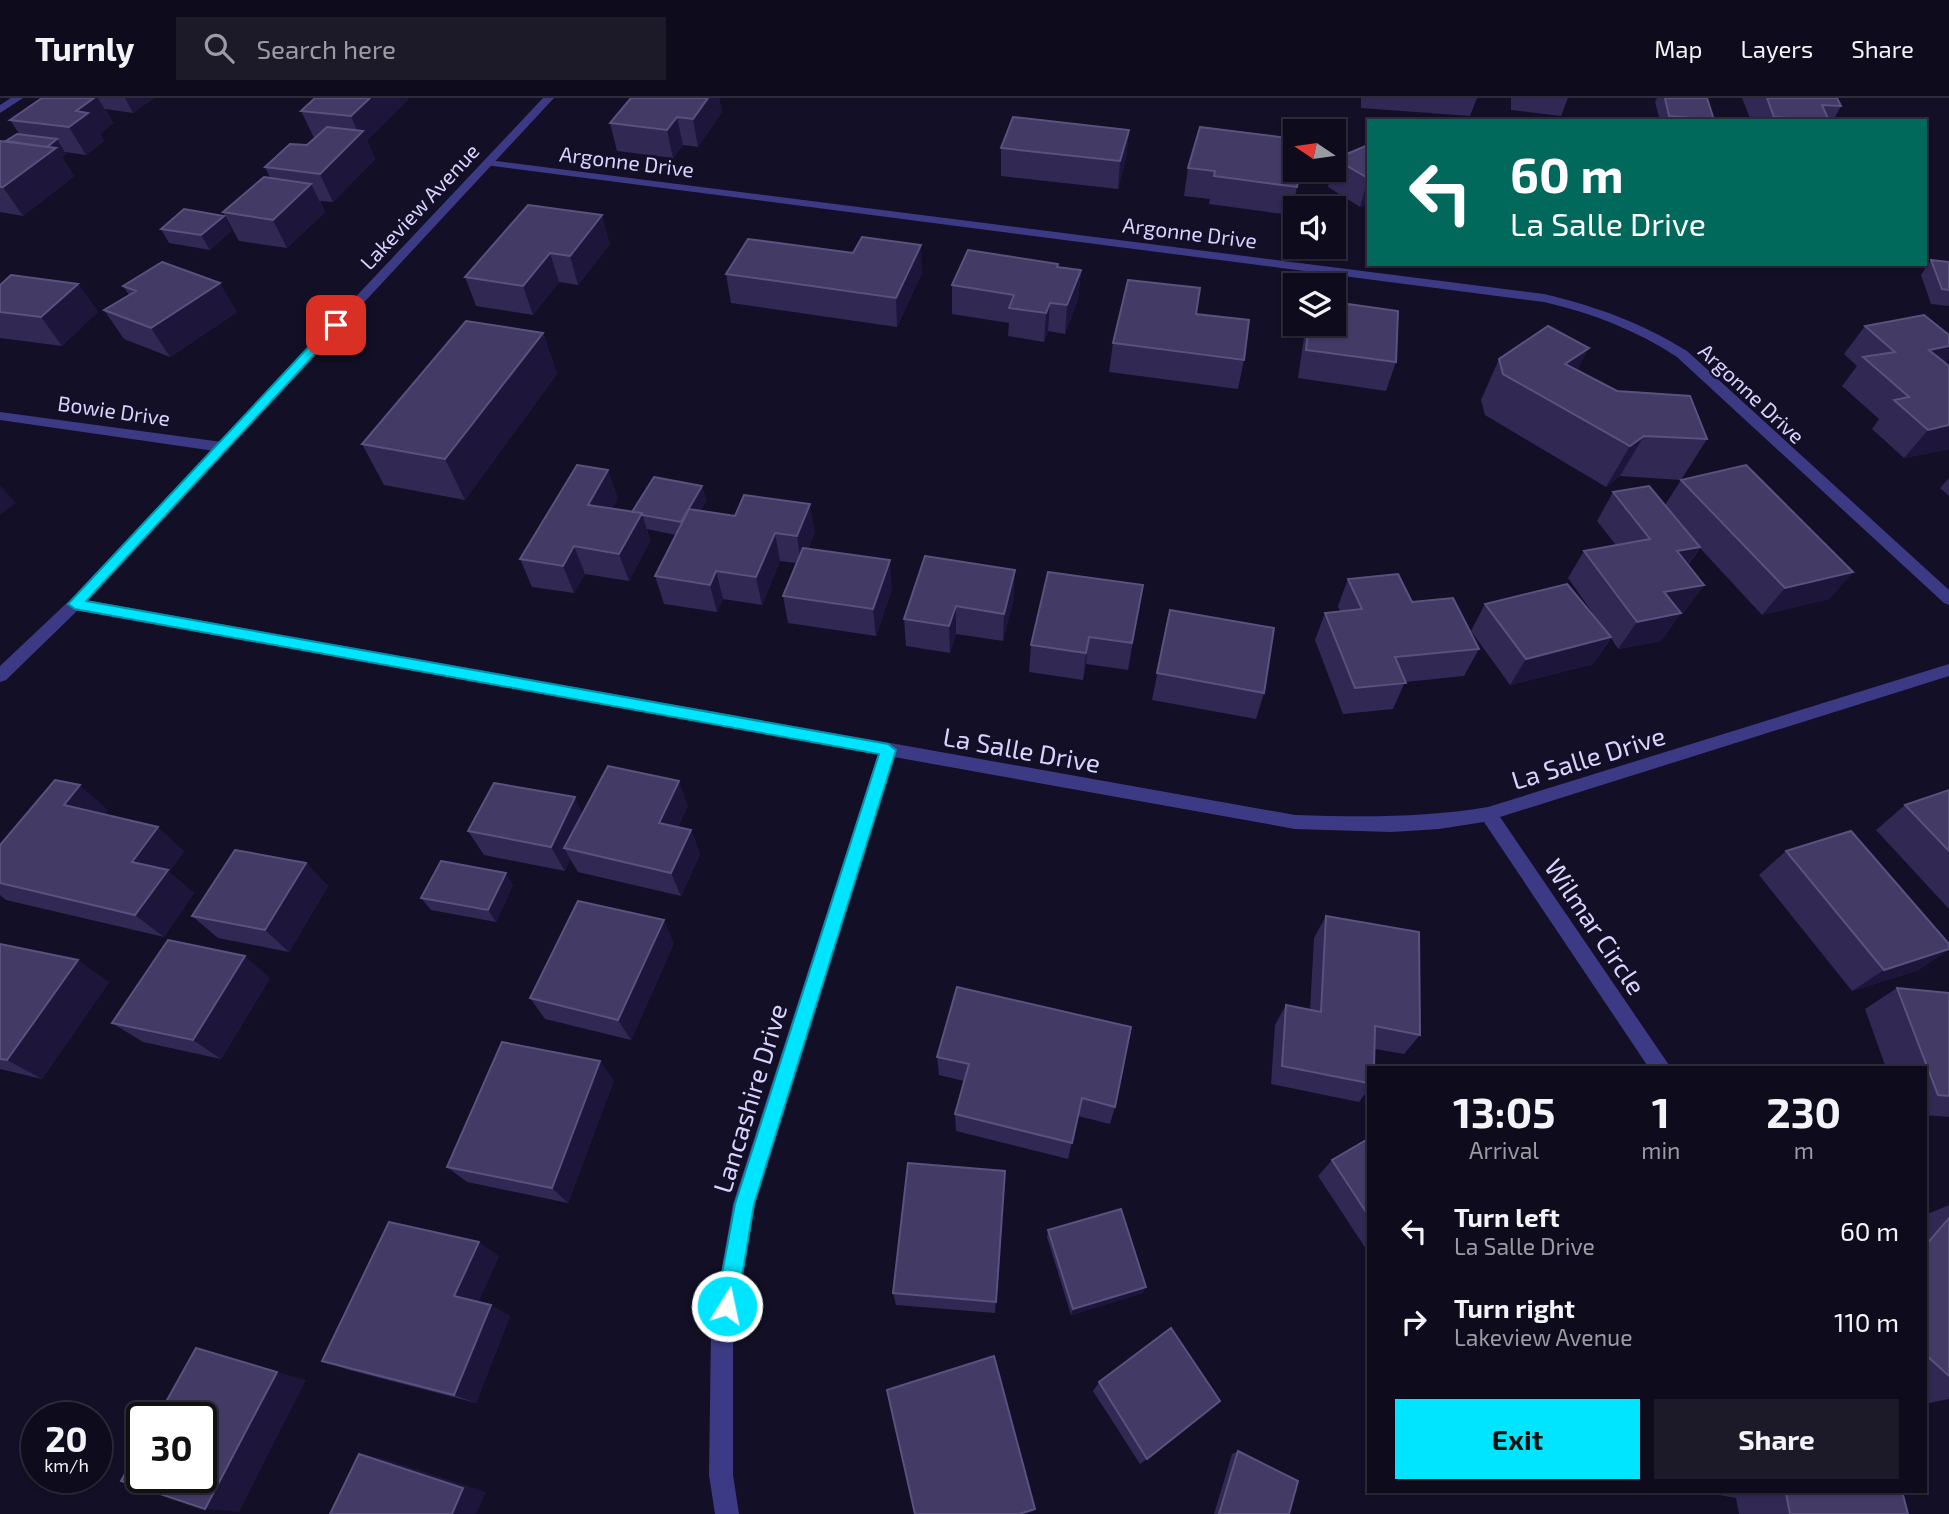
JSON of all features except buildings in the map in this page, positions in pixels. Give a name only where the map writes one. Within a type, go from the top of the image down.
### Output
[{"type":"street","points":[[0,110],[18,98]]},
{"type":"street","name":"Lakeview Avenue","points":[[0,676],[75,604],[549,98]]},
{"type":"street","name":"Argonne Drive","points":[[489,163],[1531,297],[1568,303],[1619,318],[1649,332],[1682,355],[1949,599]]},
{"type":"street","name":"Bowie Drive","points":[[0,416],[222,447]]},
{"type":"street","name":"La Salle Drive","points":[[75,604],[1295,822],[1386,827],[1452,821],[1488,814],[1949,670]]},
{"type":"street","name":"Lancashire Drive","points":[[727,1514],[721,1475],[722,1332],[744,1204],[888,750]]},
{"type":"street","name":"Wilmar Circle","points":[[1488,814],[1660,1066]]},
{"type":"route","points":[[336,325],[75,604],[888,750],[744,1204],[727,1306]]}]
